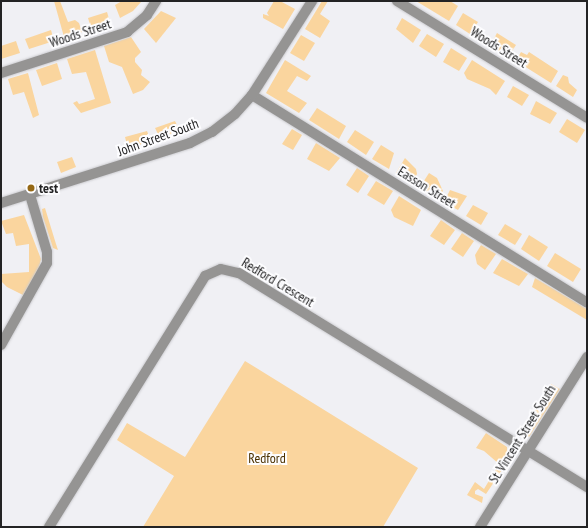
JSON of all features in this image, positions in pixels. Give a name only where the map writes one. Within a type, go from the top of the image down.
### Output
[{"type":"street","name":"Woods Street","points":[[1,73],[127,32],[147,15],[156,1]]},
{"type":"street","name":"John Street South","points":[[1,203],[190,143],[212,132],[235,114],[252,95],[312,1]]},
{"type":"street","name":"Woods Street","points":[[397,1],[587,118]]},
{"type":"street","name":"Easson Street","points":[[252,95],[587,303]]},
{"type":"street","points":[[1,345],[47,263],[47,254],[30,195]]},
{"type":"street","name":"Redford Crescent","points":[[49,527],[205,276],[221,269],[239,274],[587,487]]},
{"type":"street","name":"St. Vincent Street South","points":[[480,527],[587,357]]},
{"type":"green space","points":[[54,1],[60,1],[68,22],[75,20],[79,23],[82,32],[64,37]]},
{"type":"green space","points":[[122,1],[141,2],[133,11],[120,18],[115,5]]},
{"type":"green space","points":[[274,1],[280,1],[295,9],[283,29],[263,18],[263,14],[269,16],[267,13]]},
{"type":"green space","points":[[322,1],[328,1],[320,14],[330,21],[320,38],[305,29]]},
{"type":"green space","points":[[416,1],[450,1],[458,6],[449,21]]},
{"type":"green space","points":[[161,11],[176,18],[156,43],[144,29]]},
{"type":"green space","points":[[107,12],[110,22],[91,28],[88,18]]},
{"type":"green space","points":[[463,13],[478,22],[470,34],[456,25]]},
{"type":"green space","points":[[402,18],[421,30],[413,43],[396,29]]},
{"type":"green space","points":[[51,30],[54,41],[29,49],[25,39]]},
{"type":"green space","points":[[497,33],[516,45],[508,57],[490,46]]},
{"type":"green space","points":[[427,34],[444,44],[436,57],[419,46]]},
{"type":"green space","points":[[301,35],[315,43],[304,61],[290,53]]},
{"type":"green space","points":[[131,37],[141,52],[135,58],[135,62],[142,70],[141,75],[150,82],[143,90],[133,94],[122,67],[109,62],[104,46]]},
{"type":"green space","points":[[16,41],[20,53],[1,59],[1,46]]},
{"type":"green space","points":[[451,48],[467,58],[459,71],[443,62]]},
{"type":"green space","points":[[95,50],[111,103],[81,113],[73,103],[77,101],[79,104],[95,99],[86,72],[72,74],[67,59]]},
{"type":"green space","points":[[521,52],[527,55],[529,52],[558,71],[551,83],[516,61]]},
{"type":"green space","points":[[285,60],[311,76],[307,81],[297,76],[287,91],[307,103],[299,113],[266,93]]},
{"type":"green space","points":[[472,60],[505,81],[496,95],[490,89],[467,79],[464,73]]},
{"type":"green space","points":[[57,63],[62,79],[42,86],[36,70]]},
{"type":"green space","points":[[28,73],[39,115],[33,118],[24,92],[13,95],[8,79]]},
{"type":"green space","points":[[563,75],[568,77],[569,83],[577,90],[573,97],[556,86]]},
{"type":"green space","points":[[513,86],[529,95],[522,106],[507,97]]},
{"type":"green space","points":[[536,101],[557,113],[550,124],[530,114]]},
{"type":"green space","points":[[317,108],[346,126],[339,139],[309,120]]},
{"type":"green space","points":[[567,119],[585,130],[577,143],[559,132]]},
{"type":"green space","points":[[175,121],[180,131],[160,138],[155,128]]},
{"type":"green space","points":[[292,129],[302,135],[293,150],[282,144]]},
{"type":"green space","points":[[355,130],[374,142],[366,155],[347,142]]},
{"type":"green space","points":[[147,131],[151,141],[128,149],[125,137]]},
{"type":"green space","points":[[316,143],[340,158],[329,171],[307,159]]},
{"type":"green space","points":[[381,145],[394,153],[389,169],[372,159]]},
{"type":"green space","points":[[72,157],[76,167],[61,173],[57,162]]},
{"type":"green space","points":[[405,158],[416,169],[417,174],[412,183],[396,173]]},
{"type":"green space","points":[[357,168],[369,176],[358,193],[346,185]]},
{"type":"green space","points":[[429,173],[437,178],[443,191],[438,199],[420,187]]},
{"type":"green space","points":[[376,181],[393,191],[384,205],[367,195]]},
{"type":"green space","points":[[450,190],[467,196],[458,210],[444,202]]},
{"type":"green space","points":[[399,196],[421,210],[413,226],[394,217],[391,210]]},
{"type":"green space","points":[[473,205],[488,213],[481,225],[466,216]]},
{"type":"green space","points":[[45,208],[58,250],[53,248],[43,217],[42,209]]},
{"type":"green space","points":[[24,215],[41,259],[38,271],[23,295],[7,287],[1,281],[1,274],[29,272],[29,244],[16,246],[13,233],[6,234],[1,221]]},
{"type":"green space","points":[[441,220],[455,230],[444,245],[430,236]]},
{"type":"green space","points":[[505,224],[522,234],[515,245],[498,235]]},
{"type":"green space","points":[[462,233],[474,241],[463,257],[451,249]]},
{"type":"green space","points":[[529,235],[548,247],[539,261],[521,249]]},
{"type":"green space","points":[[481,245],[496,254],[485,270],[477,264],[475,255]]},
{"type":"green space","points":[[555,253],[581,269],[573,282],[547,266]]},
{"type":"green space","points":[[502,259],[528,274],[519,286],[493,273]]},
{"type":"green space","points":[[535,278],[587,309],[587,320],[532,287]]},
{"type":"green space","name":"Redford","points":[[245,361],[418,468],[383,527],[143,527],[174,476],[117,440],[127,423],[185,457]]},
{"type":"green space","points":[[551,384],[560,389],[529,437],[522,432]]},
{"type":"green space","points":[[486,433],[507,447],[508,461],[486,494],[478,489],[475,491],[475,494],[483,497],[482,503],[467,495],[475,482],[484,489],[499,464],[484,451],[476,448]]},
{"type":"place","name":"test","points":[[31,188]]}]
